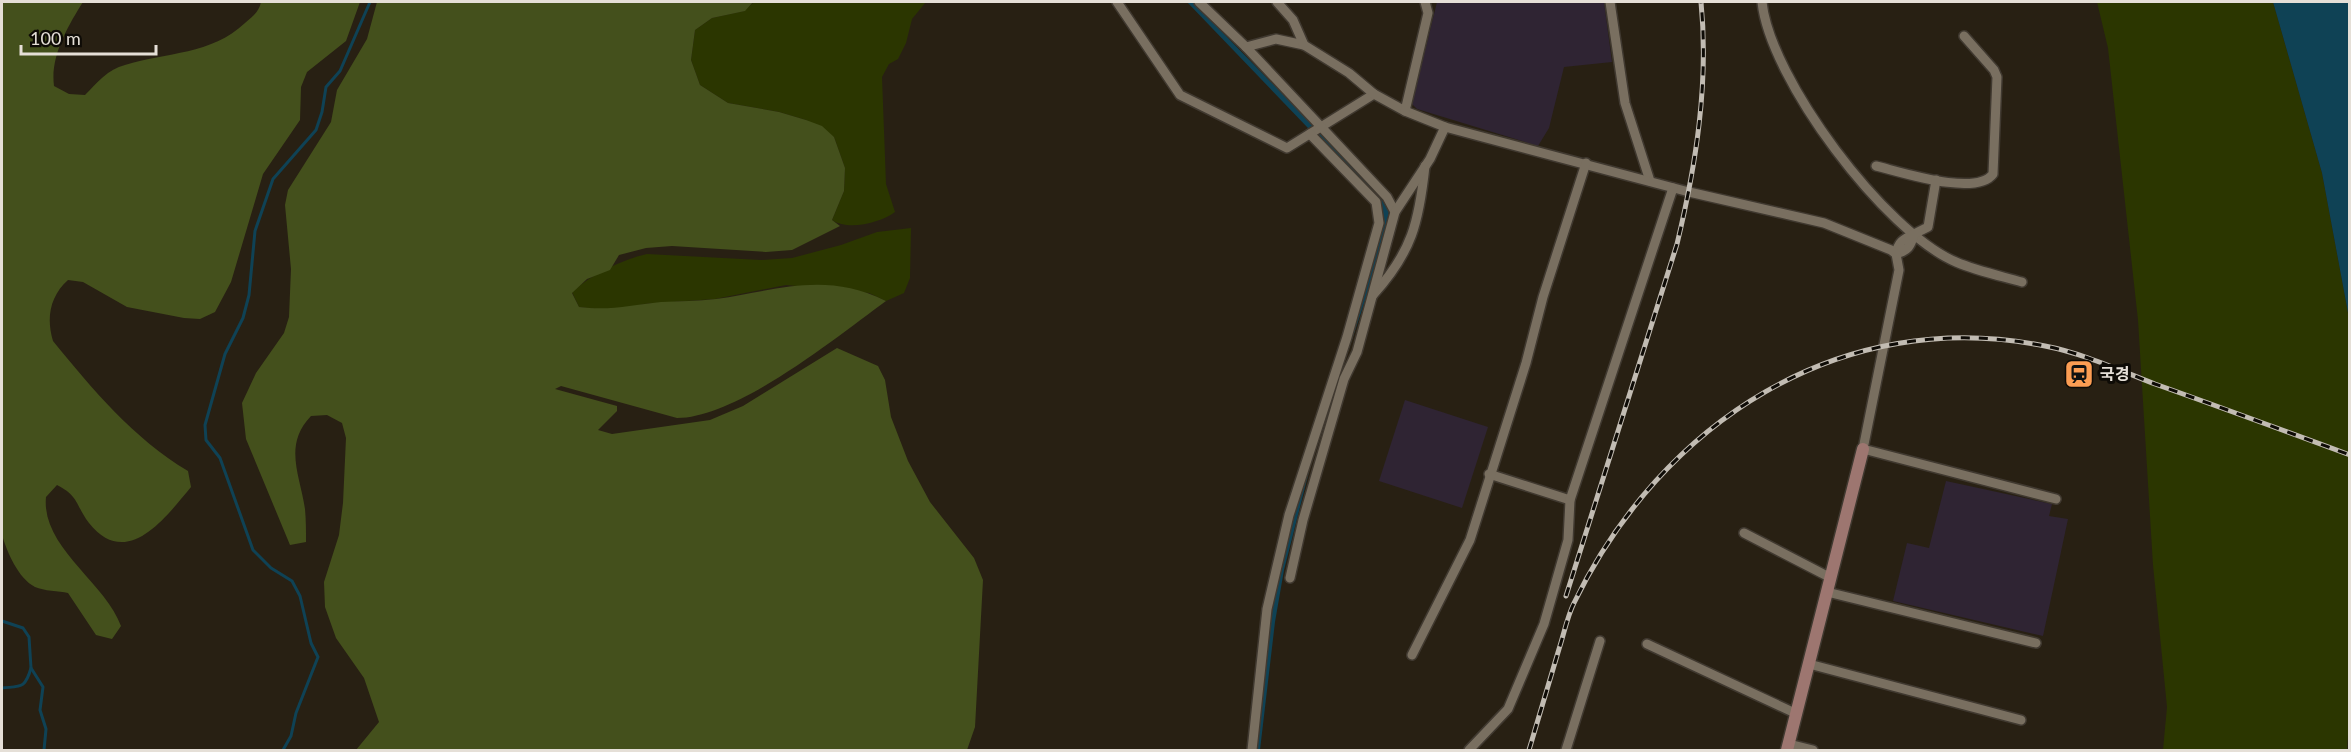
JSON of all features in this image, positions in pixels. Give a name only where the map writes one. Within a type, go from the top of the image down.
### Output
[{"type":"street","points":[[1117,2],[1180,95],[1287,148],[1374,94]]},
{"type":"street","points":[[1199,2],[1246,47],[1376,202],[1379,223],[1347,337],[1307,455],[1287,525],[1268,609],[1251,750]]},
{"type":"street","points":[[1277,2],[1293,20],[1304,45]]},
{"type":"street","points":[[1405,111],[1428,13],[1425,2]]},
{"type":"street","points":[[1610,2],[1625,103],[1650,181]]},
{"type":"street","points":[[1762,2],[1766,22],[1784,63],[1824,134],[1851,173],[1914,234],[1955,262],[2022,282]]},
{"type":"street","points":[[1876,166],[1936,180],[1978,183],[1988,180],[1993,174],[1997,77],[1995,70],[1964,36]]},
{"type":"street","points":[[1246,47],[1276,39],[1304,45],[1349,73],[1374,94],[1405,111],[1445,128],[1586,163],[1673,188],[1824,223],[1896,254]]},
{"type":"street","points":[[1290,578],[1303,520],[1372,297],[1395,212],[1425,166],[1445,128]]},
{"type":"street","points":[[1315,131],[1388,197],[1395,212]]},
{"type":"street","points":[[1412,655],[1470,540],[1586,163]]},
{"type":"street","points":[[1372,297],[1394,272],[1408,246],[1420,210],[1425,166]]},
{"type":"street","points":[[1814,750],[1788,747],[1863,449],[1899,270],[1896,254],[1898,245],[1903,239],[1928,227],[1936,180]]},
{"type":"street","points":[[1470,750],[1508,709],[1544,624],[1568,540],[1570,500],[1673,188]]},
{"type":"street","points":[[1863,449],[2056,499]]},
{"type":"street","points":[[1489,474],[1570,500]]},
{"type":"street","points":[[1744,533],[1831,578]]},
{"type":"street","points":[[1827,592],[2036,643]]},
{"type":"street","points":[[1566,750],[1600,641]]},
{"type":"street","points":[[1647,644],[1797,714]]},
{"type":"street","points":[[1809,664],[2021,720]]},
{"type":"shaded area","points":[[1437,2],[1604,2],[1612,62],[1564,67],[1549,128],[1538,146],[1417,109],[1412,104]]},
{"type":"shaded area","points":[[1405,400],[1488,427],[1462,508],[1379,481]]},
{"type":"shaded area","points":[[1946,481],[2052,504],[2049,516],[2068,519],[2043,636],[1893,601],[1907,543],[1929,548]]},
{"type":"green space","points":[[2,2],[83,2],[61,42],[53,75],[54,86],[69,94],[85,95],[103,77],[119,67],[188,51],[218,41],[251,18],[261,2],[360,2],[346,41],[307,72],[301,87],[300,120],[263,174],[231,282],[215,312],[200,319],[127,307],[83,282],[68,280],[53,300],[50,324],[53,341],[115,412],[149,444],[188,471],[191,487],[170,512],[145,534],[131,541],[117,542],[103,536],[89,523],[73,497],[64,489],[57,485],[46,497],[47,515],[53,532],[63,548],[102,594],[121,626],[112,639],[96,635],[68,593],[35,587],[29,583],[14,564],[2,535]]},
{"type":"green space","points":[[377,2],[753,2],[745,11],[712,18],[695,30],[691,60],[700,85],[728,103],[779,112],[806,120],[822,126],[834,137],[845,168],[844,191],[832,220],[840,226],[792,250],[766,252],[672,246],[646,248],[619,255],[610,270],[587,279],[572,293],[579,307],[601,308],[716,299],[802,285],[822,285],[864,292],[886,301],[786,373],[728,405],[701,414],[677,418],[561,386],[555,389],[617,406],[617,411],[598,430],[612,434],[710,420],[743,406],[837,348],[878,366],[885,380],[891,417],[908,461],[930,502],[974,558],[983,580],[975,727],[967,750],[356,750],[379,722],[364,678],[336,638],[325,607],[324,582],[339,535],[343,503],[346,438],[342,423],[327,415],[311,416],[302,427],[295,449],[297,472],[305,509],[306,542],[290,545],[246,439],[242,403],[256,373],[284,333],[289,317],[291,269],[285,205],[288,190],[331,122],[337,90],[367,39]]},
{"type":"green space","points":[[754,2],[926,2],[912,19],[906,43],[898,59],[889,64],[882,77],[886,184],[895,212],[889,216],[855,225],[846,225],[832,220],[844,191],[845,168],[834,137],[806,120],[779,112],[728,103],[700,85],[691,60],[695,30],[712,18],[744,11]]},
{"type":"green space","points":[[2097,2],[2273,2],[2322,173],[2349,318],[2350,704],[2347,750],[2163,750],[2167,707],[2153,565],[2138,320],[2108,48]]},
{"type":"green space","points":[[911,228],[910,278],[904,293],[886,301],[869,293],[786,285],[715,299],[644,304],[627,309],[605,310],[579,307],[572,292],[607,268],[647,254],[761,260],[792,258],[841,245],[877,232]]},
{"type":"water","points":[[1187,2],[1193,2],[1377,191],[1389,212],[1376,268],[1313,456],[1284,570],[1275,622],[1260,750],[1255,750],[1270,621],[1292,518],[1350,338],[1377,248],[1382,221],[1356,178]]},
{"type":"water","points":[[2273,2],[2349,2],[2349,318],[2322,173]]},
{"type":"waterway","points":[[283,750],[291,736],[296,713],[318,657],[311,643],[300,596],[292,581],[271,568],[253,550],[220,458],[206,440],[205,425],[225,354],[243,318],[249,295],[255,231],[273,179],[316,130],[326,87],[340,71],[370,2]]},
{"type":"waterway","points":[[2,621],[23,628],[29,637],[31,668],[43,687],[40,710],[46,729],[44,750]]},
{"type":"waterway","points":[[2,688],[24,683],[31,668]]},
{"type":"railway","points":[[1566,596],[1677,244],[1684,214],[1695,154],[1702,93],[1701,2]]},
{"type":"railway","points":[[1529,750],[1567,620],[1574,603],[1611,539],[1656,481],[1707,432],[1766,392],[1829,362],[1898,344],[1970,338],[2045,346],[2087,357],[2350,455]]},
{"type":"place","name":"국경","points":[[2079,374]]}]
